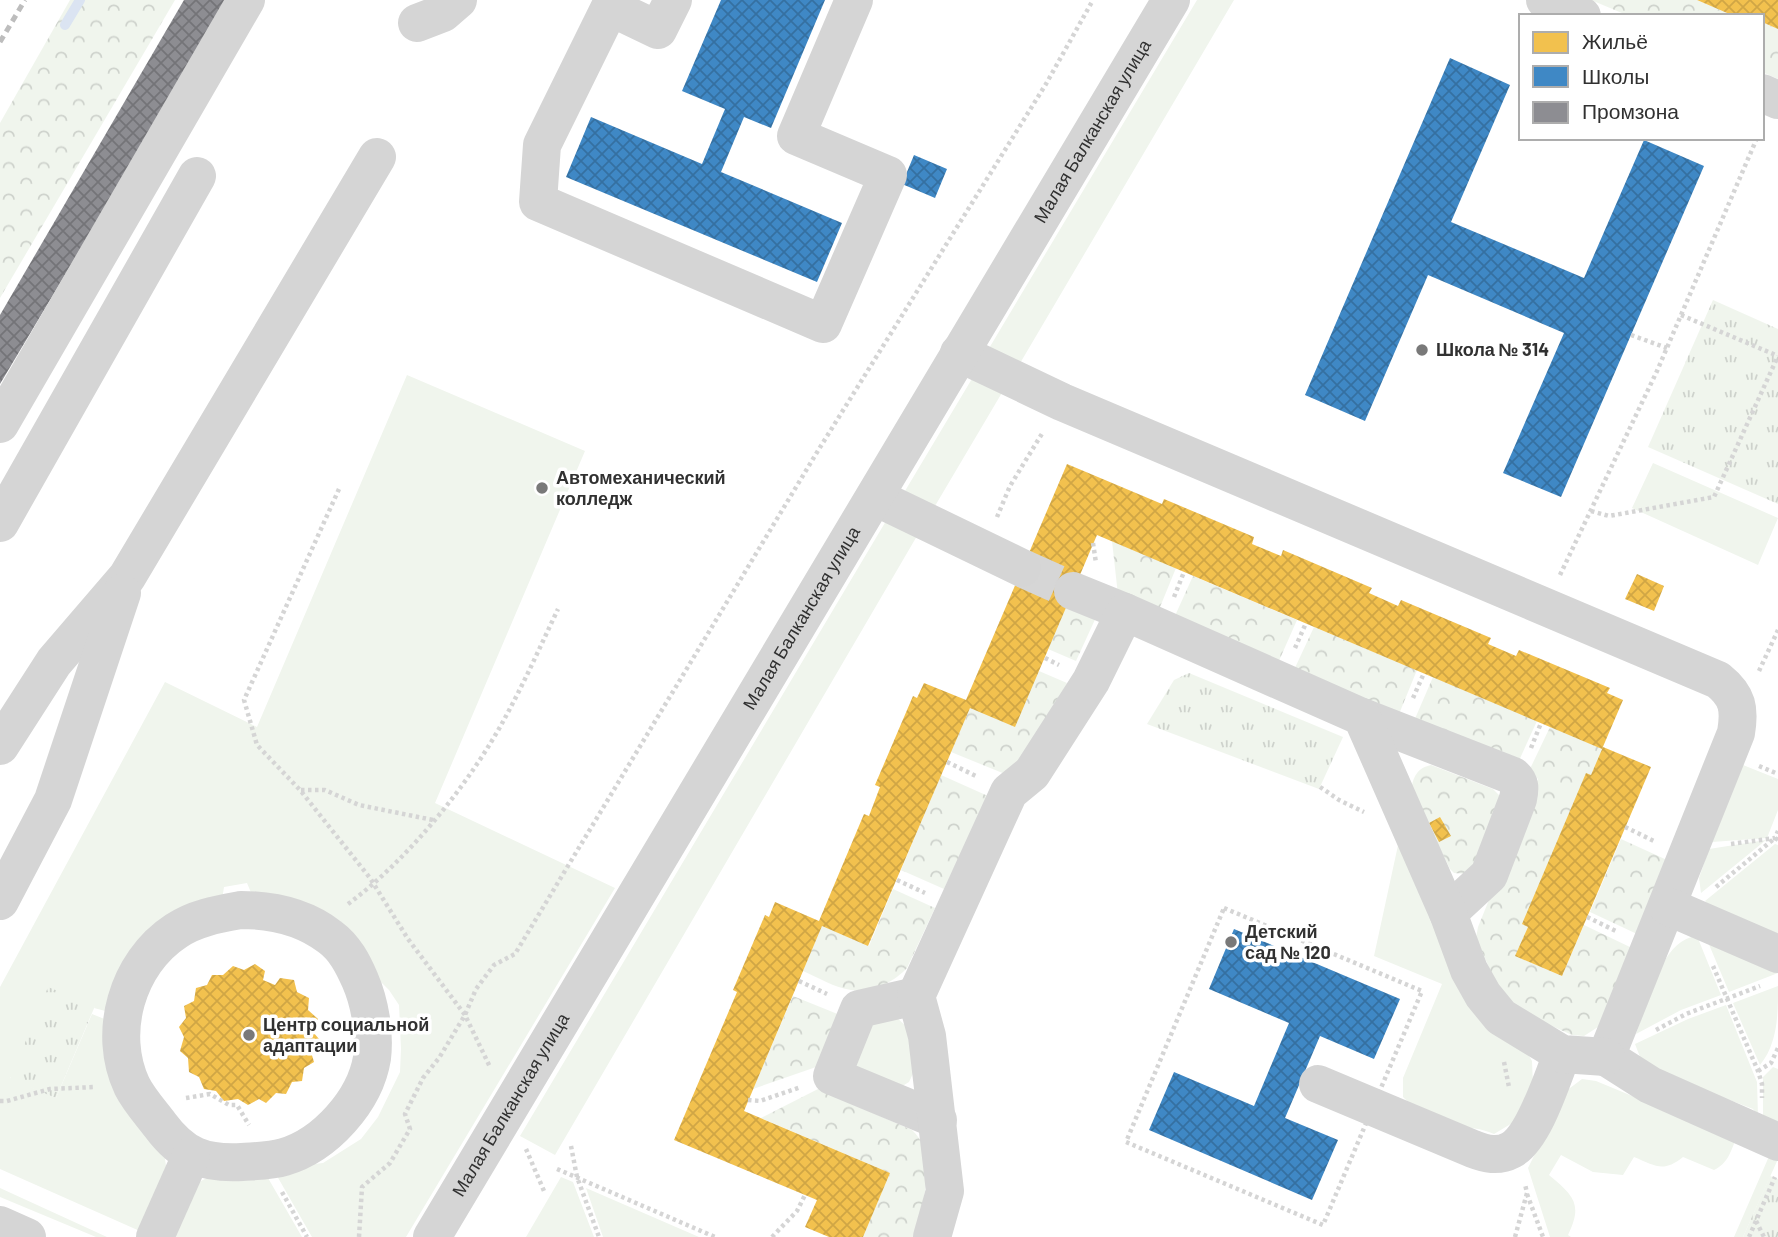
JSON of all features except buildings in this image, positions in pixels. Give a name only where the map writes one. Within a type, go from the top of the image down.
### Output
[{"type":"street","points":[[0,424],[246,0]]},
{"type":"street","points":[[417,23],[443,13],[458,0]]},
{"type":"street","points":[[673,0],[658,30],[610,7],[542,145],[538,202],[823,324],[888,175],[796,136],[854,0]]},
{"type":"street","points":[[1545,0],[1577,14]]},
{"type":"street","name":"Малая Балканская улица","points":[[432,1237],[1170,1]]},
{"type":"street","points":[[0,746],[54,662],[127,577],[377,157]]},
{"type":"street","points":[[0,523],[197,176]]},
{"type":"street","points":[[959,353],[1062,402],[1718,680],[1730,690],[1740,713],[1736,733],[1690,849],[1681,912],[1605,1058]]},
{"type":"street","points":[[875,497],[1023,568]]},
{"type":"street","points":[[0,901],[53,800],[127,577]]},
{"type":"street","points":[[1073,590],[1362,717],[1513,776],[1520,789],[1518,799],[1489,875],[1448,913]]},
{"type":"street","points":[[932,1237],[945,1191],[927,1035],[916,996],[1009,792],[1032,773],[1091,681],[1125,612]]},
{"type":"street","points":[[1362,717],[1448,913],[1469,970],[1483,995],[1501,1017],[1562,1054],[1605,1058],[1650,1085],[1768,1138]]},
{"type":"street","points":[[265,910],[307,923],[344,950],[363,987],[369,1007],[372,1058],[368,1075],[341,1119],[324,1135],[285,1157],[236,1162],[209,1161],[191,1156],[165,1132],[132,1086],[122,1037],[125,999],[146,961],[176,931],[217,914],[265,910]]},
{"type":"street","points":[[1681,912],[1772,969]]},
{"type":"street","points":[[916,996],[859,1009],[832,1076],[938,1121]]},
{"type":"street","points":[[1318,1084],[1488,1154],[1500,1154],[1512,1150],[1529,1130],[1562,1054]]},
{"type":"street","points":[[155,1237],[191,1156]]},
{"type":"street","points":[[0,1225],[27,1237]]},
{"type":"path","points":[[359,1237],[362,1187],[390,1163],[410,1129],[405,1114],[465,1015],[475,989],[494,965],[515,954],[819,449],[1046,84],[1093,0]]},
{"type":"path","points":[[1545,606],[1667,348],[1756,140]]},
{"type":"path","points":[[1591,511],[1609,516],[1714,497],[1778,356],[1681,315]]},
{"type":"path","points":[[1631,335],[1667,348]]},
{"type":"path","points":[[996,520],[1010,486],[1045,430]]},
{"type":"path","points":[[340,489],[244,700],[257,745],[300,790],[374,885],[408,939],[465,1015],[499,1083],[544,1191]]},
{"type":"path","points":[[342,909],[374,885],[464,783],[505,718],[558,609]]},
{"type":"path","points":[[300,790],[325,790],[359,805],[433,820]]},
{"type":"path","points":[[1768,1138],[1762,1117],[1762,1084],[1758,1071],[1727,999],[1681,912],[1777,839],[1778,831]]},
{"type":"path","points":[[1690,849],[1777,839]]},
{"type":"path","points":[[1224,908],[1422,991],[1373,1107],[1323,1225],[1126,1142],[1224,908]]},
{"type":"path","points":[[1605,1058],[1686,1014],[1727,999],[1772,969]]},
{"type":"path","points":[[1758,1071],[1771,1063],[1778,1048]]},
{"type":"path","points":[[748,1100],[760,1101],[832,1076]]},
{"type":"path","points":[[0,1101],[50,1089],[132,1086]]},
{"type":"path","points":[[209,1094],[229,1105],[237,1105]]},
{"type":"path","points":[[571,1146],[577,1177],[599,1237]]},
{"type":"path","points":[[1512,1150],[1522,1170],[1527,1193],[1543,1237]]},
{"type":"path","points":[[558,1169],[715,1237]]},
{"type":"path","points":[[1749,1237],[1778,1170]]},
{"type":"path","points":[[1515,1237],[1527,1193]]},
{"type":"path","points":[[772,1237],[797,1212],[805,1195]]},
{"type":"path","points":[[1756,1221],[1764,1237]]},
{"type":"green space","points":[[70,0],[175,0],[0,298],[0,123]]},
{"type":"green space","points":[[1197,0],[1234,0],[1019,365],[988,350]]},
{"type":"green space","points":[[1591,0],[1697,0],[1729,14],[1624,14]]},
{"type":"green space","points":[[1764,23],[1778,29],[1778,79],[1764,73]]},
{"type":"green space","points":[[1713,300],[1778,329],[1778,504],[1648,447]]},
{"type":"green space","points":[[407,375],[585,451],[435,803],[615,888],[406,1237],[312,1237],[273,1169],[323,1163],[361,1139],[378,1117],[400,1072],[399,1005],[375,976],[252,895],[247,883],[224,887],[222,900],[113,1013],[94,1008],[95,1006],[10,1078],[56,1098],[92,1014],[112,1022],[164,1152],[166,1166],[142,1232],[0,1169],[0,987],[165,682],[257,727]]},
{"type":"green space","points":[[973,377],[1003,391],[935,506],[905,491]]},
{"type":"green space","points":[[1653,463],[1778,518],[1758,565],[1632,508]]},
{"type":"green space","points":[[886,521],[917,536],[555,1155],[520,1136]]},
{"type":"green space","points":[[1112,541],[1176,568],[1158,612],[1118,595]]},
{"type":"green space","points":[[1193,576],[1297,620],[1278,663],[1174,618]]},
{"type":"green space","points":[[1069,600],[1098,613],[1076,661],[1048,649]]},
{"type":"green space","points":[[1314,627],[1417,670],[1399,714],[1294,670]]},
{"type":"green space","points":[[1039,671],[1067,683],[1030,758],[1005,774],[951,752],[970,708]]},
{"type":"green space","points":[[1189,673],[1343,737],[1319,789],[1147,724],[1174,680]]},
{"type":"green space","points":[[1433,677],[1537,721],[1517,765],[1414,721]]},
{"type":"green space","points":[[1550,727],[1603,749],[1516,956],[1562,976],[1584,925],[1632,948],[1598,1027],[1584,1036],[1572,1035],[1512,1008],[1499,990],[1476,938],[1478,927],[1538,779],[1529,771]]},
{"type":"green space","points":[[1431,765],[1493,789],[1500,796],[1481,859],[1466,874],[1454,873],[1450,869],[1411,791],[1416,774]]},
{"type":"green space","points":[[1743,765],[1778,779],[1778,810],[1767,838],[1712,842]]},
{"type":"green space","points":[[941,775],[988,796],[944,889],[901,870]]},
{"type":"green space","points":[[1400,836],[1532,1061],[1533,1085],[1514,1122],[1494,1134],[1441,1123],[1420,1112],[1403,1097],[1403,1078],[1442,984],[1374,956]]},
{"type":"green space","points":[[1621,839],[1667,860],[1637,934],[1590,912]]},
{"type":"green space","points":[[1766,840],[1701,893],[1699,878],[1709,849]]},
{"type":"green space","points":[[1775,844],[1778,845],[1778,941],[1713,910],[1705,901]]},
{"type":"green space","points":[[893,889],[935,908],[907,968],[902,973],[882,986],[859,991],[839,987],[803,971],[822,926],[869,946]]},
{"type":"green space","points":[[1705,935],[1778,964],[1778,973],[1729,992]]},
{"type":"green space","points":[[1697,936],[1721,995],[1681,1010],[1636,1034],[1665,960],[1684,940]]},
{"type":"green space","points":[[1778,986],[1774,1038],[1760,1065],[1733,1003]]},
{"type":"green space","points":[[48,987],[95,1006],[56,1098],[10,1079]]},
{"type":"green space","points":[[793,996],[840,1015],[819,1066],[753,1089]]},
{"type":"green space","points":[[1726,1005],[1757,1082],[1758,1116],[1753,1109],[1657,1072],[1640,1057],[1635,1044],[1688,1019]]},
{"type":"green space","points":[[895,1016],[908,1028],[916,1067],[909,1082],[899,1088],[865,1077],[856,1065],[874,1019]]},
{"type":"green space","points":[[1773,1067],[1778,1069],[1778,1125],[1763,1119],[1763,1077]]},
{"type":"green space","points":[[1582,1079],[1596,1081],[1736,1139],[1726,1161],[1714,1170],[1683,1157],[1670,1165],[1659,1166],[1634,1157],[1623,1175],[1593,1172],[1561,1155],[1549,1175],[1574,1201],[1575,1216],[1568,1235],[1571,1237],[1550,1237],[1528,1168],[1566,1091]]},
{"type":"green space","points":[[818,1089],[912,1130],[920,1141],[925,1153],[926,1182],[913,1237],[863,1237],[890,1173],[761,1118]]},
{"type":"green space","points":[[1770,1154],[1778,1159],[1743,1237],[1734,1237]]},
{"type":"green space","points":[[264,1171],[302,1237],[170,1237],[199,1182],[213,1175]]},
{"type":"green space","points":[[1770,1176],[1778,1179],[1778,1237],[1743,1237]]},
{"type":"green space","points":[[561,1177],[573,1182],[594,1237],[526,1237]]},
{"type":"green space","points":[[0,1188],[107,1237],[96,1237],[0,1197]]},
{"type":"green space","points":[[586,1188],[699,1237],[603,1237]]},
{"type":"waterway","points":[[65,25],[80,0]]},
{"type":"tunnel","points":[[1022,568],[1073,591]]},
{"type":"railway","points":[[0,42],[25,0]]},
{"type":"place","name":"Школа № 314","points":[[1422,350]]},
{"type":"place","name":"Автомеханический колледж","points":[[542,488]]},
{"type":"place","name":"Детский сад № 120","points":[[1231,942]]},
{"type":"place","name":"Центр социальной адаптации","points":[[249,1035]]}]
